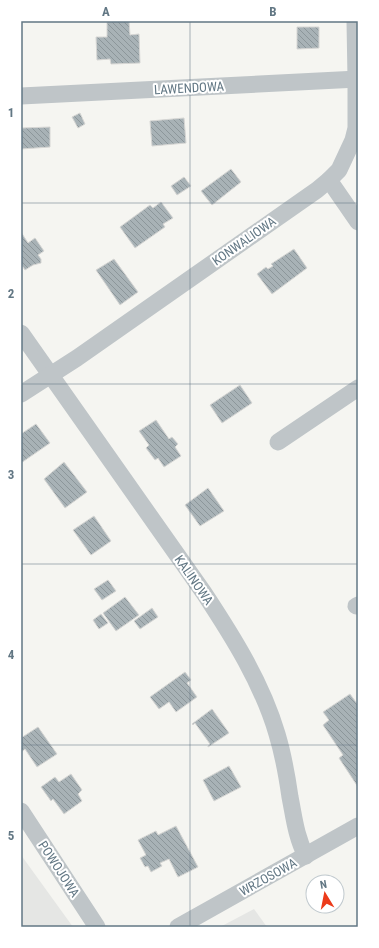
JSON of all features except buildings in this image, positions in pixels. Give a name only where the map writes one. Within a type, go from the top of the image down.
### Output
[{"type":"street","name":"KONWALIOWA","points":[[21,394],[329,180],[339,170],[353,140],[356,128],[357,79],[355,21]]},
{"type":"street","name":"LAWENDOWA","points":[[21,96],[357,79]]},
{"type":"street","points":[[329,180],[358,222]]},
{"type":"street","name":"KALINOWA","points":[[21,333],[204,593],[225,625],[253,675],[267,704],[278,735],[294,822],[306,856]]},
{"type":"street","points":[[278,442],[358,388]]},
{"type":"street","name":"POWOJOWA","points":[[21,811],[97,927]]},
{"type":"street","name":"WRZOSOWA","points":[[178,927],[358,826]]},
{"type":"shaded area","points":[[21,855],[73,927],[21,927]]},
{"type":"shaded area","points":[[254,909],[267,927],[220,927]]}]
